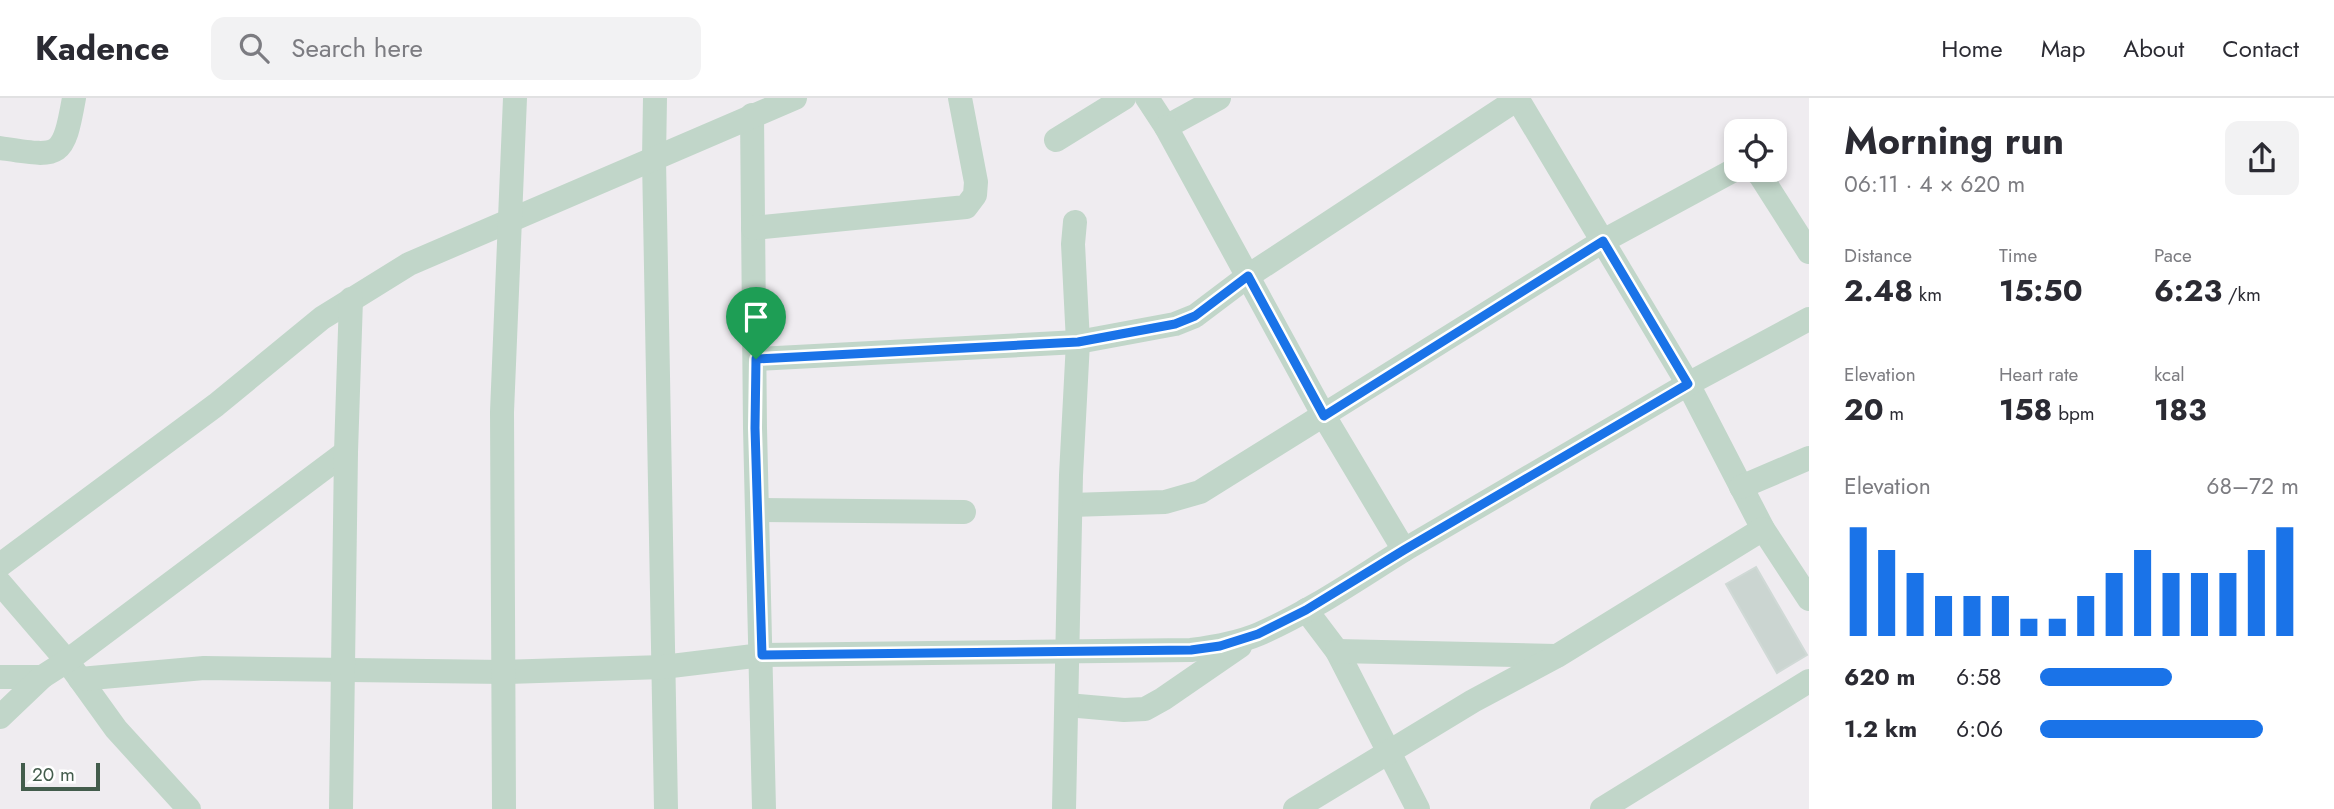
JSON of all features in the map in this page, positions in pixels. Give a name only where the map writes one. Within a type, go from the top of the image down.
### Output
[{"type":"street","points":[[0,148],[47,153],[60,148],[68,134],[74,98]]},
{"type":"street","points":[[504,809],[502,412],[516,98]]},
{"type":"street","points":[[655,98],[666,809]]},
{"type":"street","points":[[0,565],[216,405],[322,318],[409,264],[795,98]]},
{"type":"street","points":[[753,228],[966,206],[975,195],[976,182],[960,98]]},
{"type":"street","points":[[1056,140],[1124,98]]},
{"type":"street","points":[[1147,98],[1166,127],[1324,416],[1404,550]]},
{"type":"street","points":[[1166,127],[1219,98]]},
{"type":"street","points":[[756,359],[1078,342],[1175,324],[1195,316],[1248,276],[1518,98],[1688,384],[1763,529],[1809,599]]},
{"type":"street","points":[[752,115],[755,428],[764,809]]},
{"type":"street","points":[[1070,505],[1165,502],[1200,492],[1603,241],[1724,175]]},
{"type":"street","points":[[1764,182],[1809,252]]},
{"type":"street","points":[[1064,809],[1070,505],[1078,342],[1073,244],[1075,222]]},
{"type":"street","points":[[341,809],[351,299]]},
{"type":"street","points":[[1067,705],[1145,709],[1258,634],[1306,610],[1688,384],[1809,319]]},
{"type":"street","points":[[74,670],[346,453]]},
{"type":"street","points":[[1741,487],[1809,458]]},
{"type":"street","points":[[758,510],[964,512]]},
{"type":"street","points":[[1295,809],[1472,701],[1557,656],[1763,529]]},
{"type":"street","points":[[0,583],[74,670],[116,729],[189,809]]},
{"type":"street","points":[[1306,610],[1337,651],[1418,809]]},
{"type":"street","points":[[0,677],[42,677],[74,670],[204,668],[504,672],[663,667],[762,655],[1191,650],[1220,646],[1258,634]]},
{"type":"street","points":[[1337,651],[1557,656]]},
{"type":"street","points":[[0,717],[42,677]]},
{"type":"street","points":[[1602,809],[1809,681]]},
{"type":"building","points":[[1756,567],[1807,655],[1777,673],[1726,584]]},
{"type":"route","points":[[1603,241],[1688,384],[1306,610],[1258,634],[1220,646],[1191,650],[762,655],[755,428],[756,359],[1078,342],[1156,329],[1195,316],[1248,276],[1324,416],[1603,241]]}]
